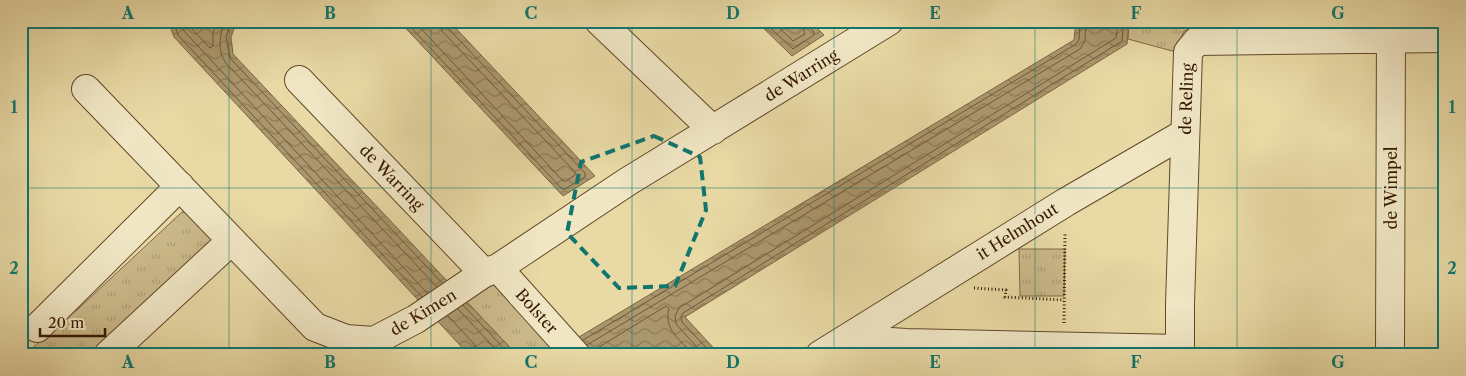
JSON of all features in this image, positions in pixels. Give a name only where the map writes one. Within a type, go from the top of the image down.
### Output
[{"type":"street","points":[[599,21],[713,130]]},
{"type":"street","name":"de Warring","points":[[299,80],[491,270],[627,182],[889,21]]},
{"type":"street","name":"de Reling","points":[[1180,352],[1188,52],[1198,41],[1392,29],[1445,38]]},
{"type":"street","name":"de Wimpel","points":[[1390,355],[1392,29]]},
{"type":"street","name":"de Kimen","points":[[86,89],[315,327],[346,339],[374,341],[424,314],[491,270]]},
{"type":"street","name":"it Helmhout","points":[[820,355],[931,284],[1185,132]]},
{"type":"street","points":[[37,328],[180,186]]},
{"type":"street","points":[[108,355],[232,241]]},
{"type":"street","name":"Bolster","points":[[491,270],[569,347]]},
{"type":"street","points":[[853,335],[875,341],[906,343],[1064,346],[1180,352]]},
{"type":"path","points":[[1064,346],[1066,202]]},
{"type":"path","points":[[968,287],[1006,290],[1005,297],[1064,300]]},
{"type":"highlighted area","points":[[654,136],[700,157],[706,210],[675,286],[619,288],[567,233],[581,162]]},
{"type":"green space","points":[[1129,21],[1382,21],[1381,30],[1197,28],[1184,31],[1176,52],[1128,39]]},
{"type":"green space","points":[[182,212],[190,214],[215,242],[97,355],[24,355],[78,309]]},
{"type":"green space","points":[[1019,249],[1065,249],[1064,296],[1020,296]]},
{"type":"green space","points":[[491,284],[506,291],[559,349],[549,355],[517,355],[465,300]]},
{"type":"water","points":[[168,21],[237,21],[231,37],[233,54],[517,355],[469,355],[174,37]]},
{"type":"water","points":[[399,21],[449,21],[595,176],[563,196]]},
{"type":"water","points":[[756,21],[810,21],[824,35],[792,56]]},
{"type":"water","points":[[1076,21],[1129,21],[1127,44],[685,317],[720,355],[549,355],[1074,40]]}]
